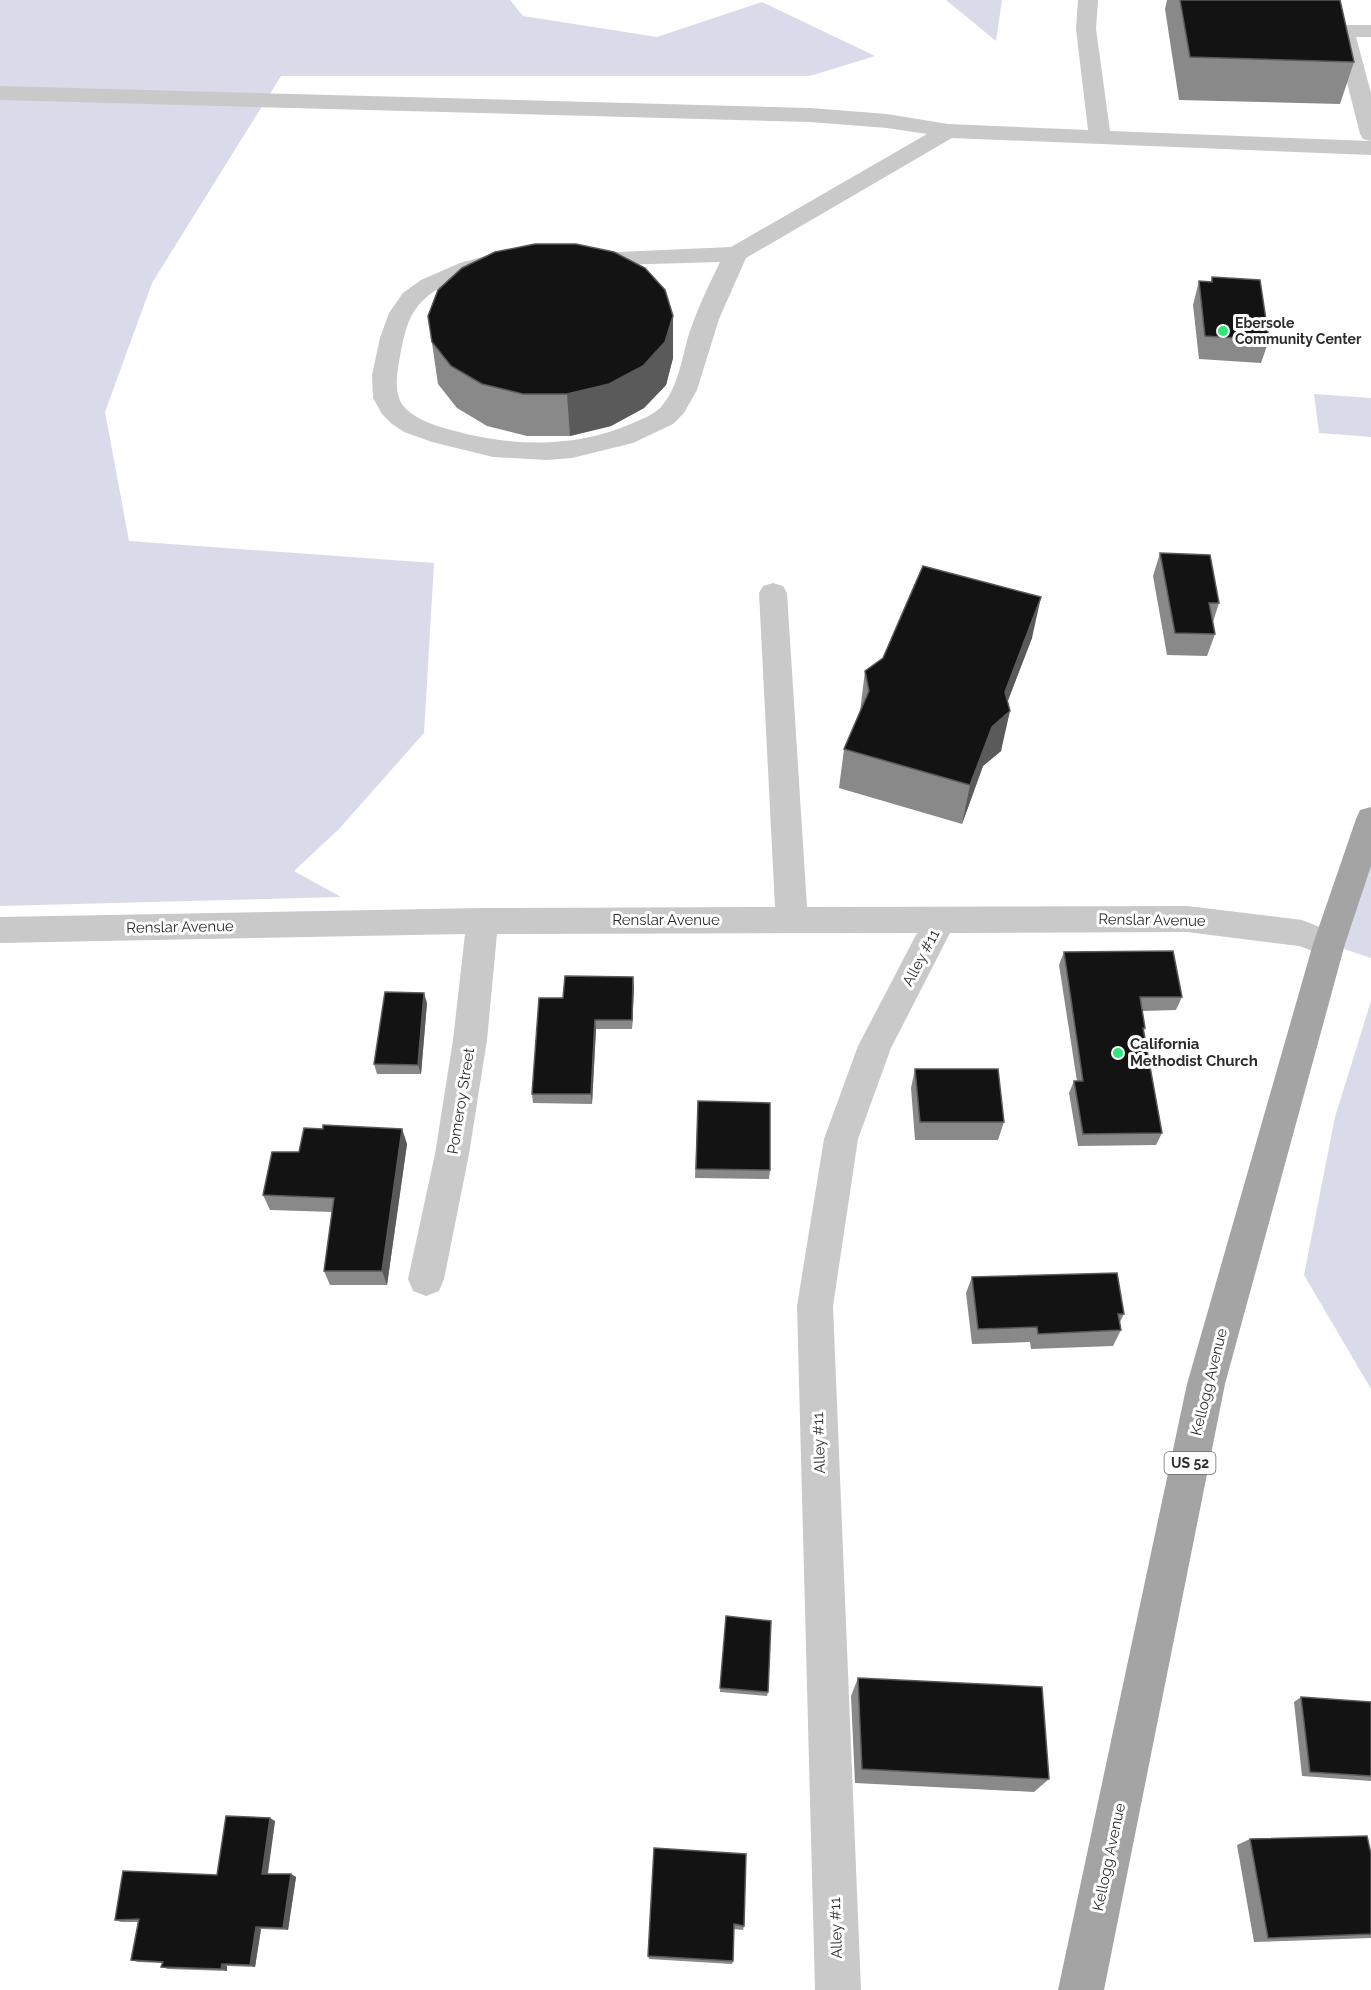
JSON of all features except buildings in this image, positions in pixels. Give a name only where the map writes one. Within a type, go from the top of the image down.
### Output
[{"type":"main road","name":"Kellogg Avenue","points":[[1081,1990],[1206,1384],[1329,944],[1371,819]]},
{"type":"street","points":[[1088,0],[1086,29],[1100,136]]},
{"type":"street","points":[[1371,31],[1339,22],[1371,134]]},
{"type":"street","points":[[0,93],[810,115],[886,121],[948,131],[1371,148]]},
{"type":"street","points":[[559,259],[736,254],[948,131]]},
{"type":"street","points":[[524,260],[490,260],[453,273],[412,297],[393,331],[383,381],[390,407],[414,428],[490,448],[527,453],[583,448],[628,437],[668,416],[689,383],[699,340],[736,254]]},
{"type":"street","points":[[773,593],[792,920]]},
{"type":"street","name":"Alley #11","points":[[838,1990],[815,1306],[841,1140],[875,1046],[941,919]]},
{"type":"street","name":"Renslar Avenue","points":[[0,930],[482,921],[1187,919],[1302,933],[1329,944]]},
{"type":"street","name":"Pomeroy Street","points":[[426,1279],[452,1154],[470,1040],[482,921]]},
{"type":"shaded area","points":[[0,0],[510,0],[523,16],[657,37],[762,2],[875,56],[810,76],[281,76],[152,283],[105,412],[129,541],[434,563],[424,733],[339,829],[294,871],[341,897],[0,906]]},
{"type":"shaded area","points":[[946,0],[1002,0],[996,41]]},
{"type":"shaded area","points":[[1314,394],[1371,398],[1371,437],[1319,433]]},
{"type":"shaded area","points":[[1371,819],[1371,958],[1329,944]]},
{"type":"shaded area","points":[[1371,1001],[1371,1389],[1304,1275],[1335,1117]]},
{"type":"place","name":"Ebersole Community Center","points":[[1223,331]]},
{"type":"place","name":"California Methodist Church","points":[[1118,1053]]}]
